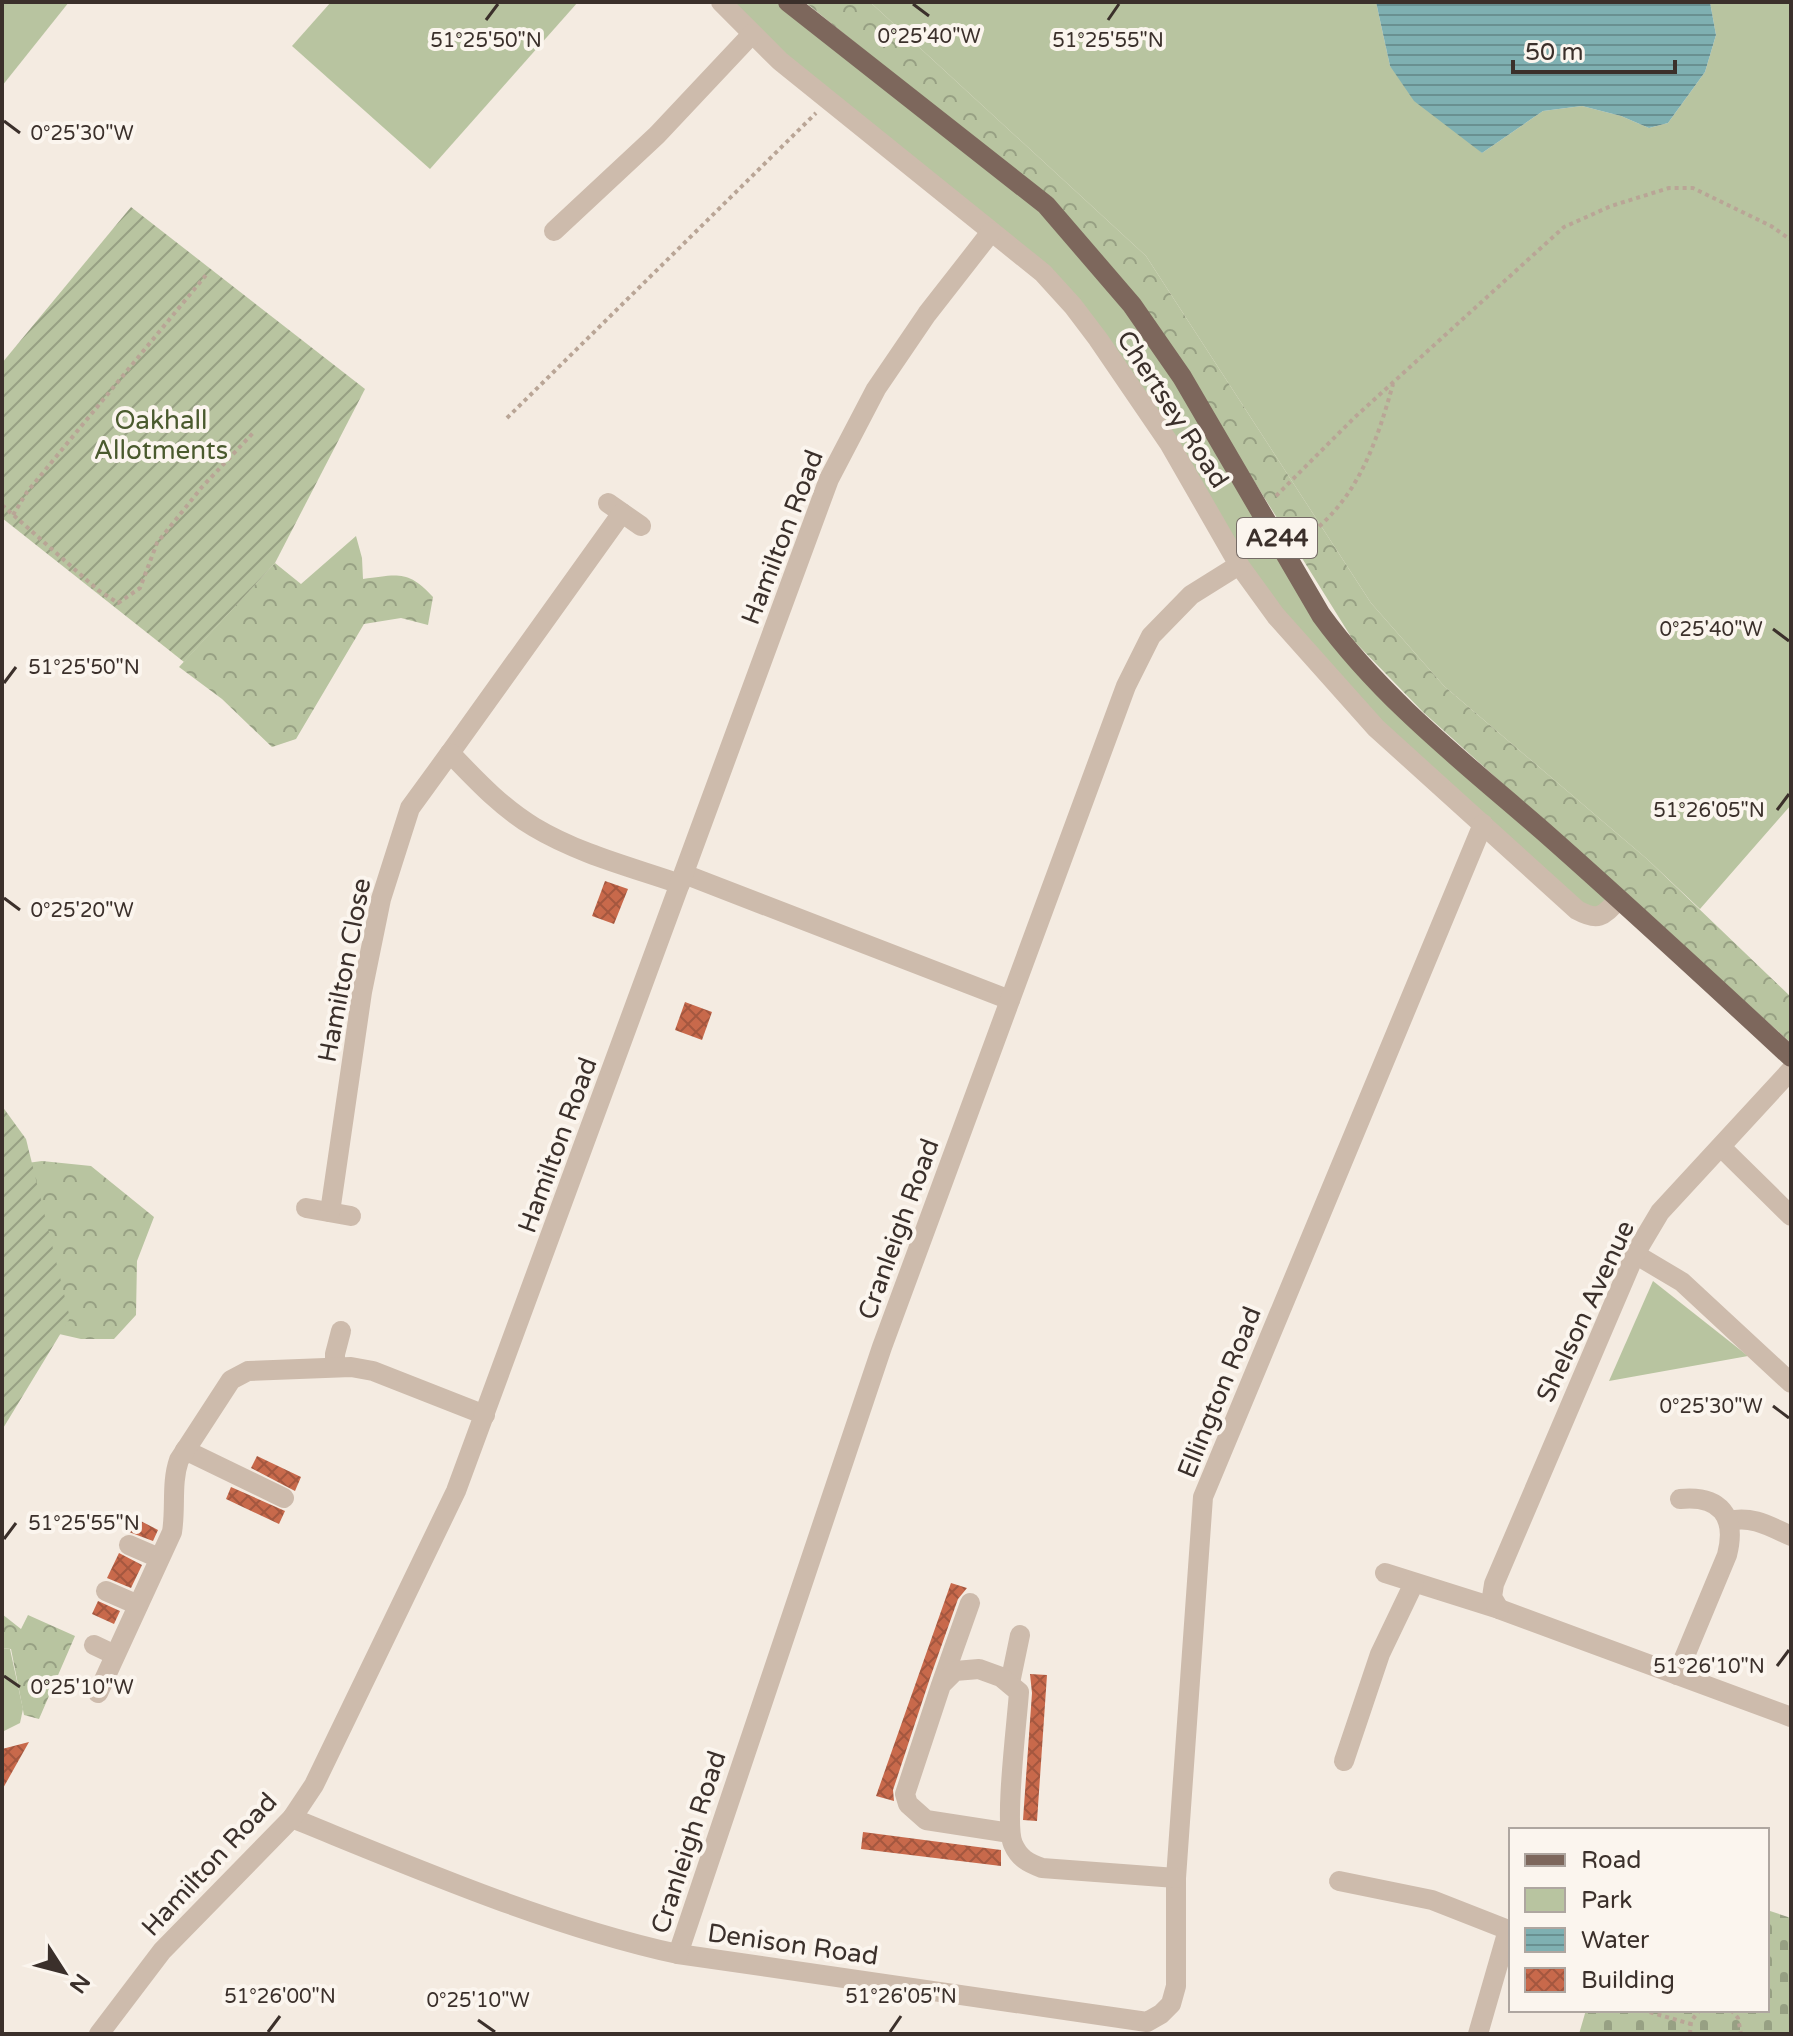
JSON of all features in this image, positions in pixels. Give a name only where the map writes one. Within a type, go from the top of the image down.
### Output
[{"type":"main road","name":"Chertsey Road","points":[[788,2],[1046,205],[1102,268],[1159,342],[1321,615],[1344,647],[1439,741],[1619,899],[1791,1057]]},
{"type":"street","name":"Chertsey Road","points":[[721,2],[780,61],[1043,273],[1073,306],[1169,443],[1239,565],[1276,616],[1376,728],[1577,910],[1591,918],[1602,916],[1619,899]]},
{"type":"street","points":[[554,231],[657,135],[752,34]]},
{"type":"street","name":"Hamilton Road","points":[[99,2034],[162,1951],[292,1818],[314,1785],[456,1491],[829,479],[876,389],[927,314],[991,232]]},
{"type":"street","name":"Hamilton Close","points":[[306,1208],[340,1214],[362,992],[381,899],[410,808],[615,508],[641,526]]},
{"type":"street","name":"Cranleigh Road","points":[[678,1954],[882,1347],[1126,686],[1151,636],[1191,595],[1239,565]]},
{"type":"street","points":[[450,753],[497,800],[533,826],[566,844],[682,879],[1010,1000]]},
{"type":"street","name":"Ellington Road","points":[[1161,2014],[1171,2004],[1176,1986],[1176,1878],[1203,1497],[1483,824]]},
{"type":"street","name":"Shelson Avenue","points":[[1499,1609],[1492,1597],[1494,1584],[1635,1254],[1660,1212],[1791,1070]]},
{"type":"street","points":[[1722,1148],[1791,1216]]},
{"type":"street","points":[[1635,1254],[1682,1282],[1791,1383]]},
{"type":"street","points":[[335,1367],[341,1331]]},
{"type":"street","points":[[98,1693],[172,1532],[174,1474],[185,1450],[231,1380],[248,1371],[351,1367],[373,1371],[485,1415]]},
{"type":"street","points":[[185,1450],[284,1498]]},
{"type":"street","points":[[1677,1675],[1732,1537],[1729,1521],[1722,1510],[1711,1502],[1696,1498],[1680,1499]]},
{"type":"street","points":[[1729,1521],[1741,1518],[1756,1520],[1791,1536]]},
{"type":"street","points":[[129,1545],[159,1558]]},
{"type":"street","points":[[1385,1573],[1499,1609],[1791,1717]]},
{"type":"street","points":[[1344,1761],[1380,1654],[1414,1583]]},
{"type":"street","points":[[106,1591],[138,1605]]},
{"type":"street","points":[[970,1603],[905,1794],[908,1804],[926,1820],[1010,1833]]},
{"type":"street","points":[[1010,1683],[1020,1635]]},
{"type":"street","points":[[94,1645],[115,1655]]},
{"type":"street","points":[[941,1685],[955,1671],[979,1669],[1010,1683],[1019,1692],[1010,1833],[1021,1856],[1029,1863],[1042,1868],[1176,1878]]},
{"type":"street","name":"Denison Road","points":[[292,1818],[483,1894],[635,1945],[678,1954],[1147,2022],[1161,2014]]},
{"type":"street","points":[[1339,1881],[1432,1900],[1509,1930],[1478,2034]]},
{"type":"path","points":[[1791,43],[1791,51]]},
{"type":"path","points":[[507,418],[829,100]]},
{"type":"path","points":[[1261,511],[1393,382],[1564,227],[1611,206],[1669,188],[1693,188],[1771,226],[1791,240]]},
{"type":"path","points":[[13,515],[27,492],[206,275]]},
{"type":"path","points":[[1285,551],[1313,532],[1357,479],[1371,455],[1393,382]]},
{"type":"path","points":[[2,505],[98,590],[118,603],[140,588],[157,543],[202,487],[253,433]]},
{"type":"path","points":[[1649,2012],[1691,2024]]},
{"type":"path","points":[[1690,2034],[1691,2024],[1699,2012]]},
{"type":"path","points":[[1733,2012],[1738,2018],[1741,2034]]},
{"type":"green space","points":[[2,2],[69,2],[2,86]]},
{"type":"green space","points":[[331,2],[578,2],[430,169],[292,46]]},
{"type":"green space","points":[[721,2],[787,2],[979,150],[1102,268],[1344,647],[1618,899],[1591,918],[1483,824],[1276,616],[1073,306]]},
{"type":"green space","points":[[805,2],[870,2],[1146,256],[1371,603],[1444,686],[1647,859],[1791,997],[1791,1043],[1423,712],[1353,640],[1155,322],[1039,192]]},
{"type":"green space","points":[[870,2],[1376,2],[1390,66],[1482,153],[1543,111],[1582,106],[1621,116],[1649,128],[1668,123],[1705,72],[1716,35],[1710,2],[1791,2],[1791,805],[1700,909],[1647,859],[1444,686],[1371,603],[1146,256]]},
{"type":"green space","name":"Oakhall Allotments","points":[[131,207],[365,389],[275,563],[184,662],[2,518],[2,363]]},
{"type":"green space","points":[[356,536],[363,579],[401,576],[416,582],[433,597],[428,625],[401,618],[364,624],[296,739],[272,747],[222,699],[179,667],[275,563],[301,584]]},
{"type":"green space","points":[[2,1106],[26,1139],[70,1318],[2,1430]]},
{"type":"green space","points":[[42,1161],[91,1166],[154,1217],[137,1261],[136,1315],[114,1339],[81,1339],[46,1331],[2,1171],[5,1166]]},
{"type":"green space","points":[[1653,1281],[1748,1356],[1609,1381]]},
{"type":"green space","points":[[2,1614],[21,1629],[28,1615],[75,1636],[39,1719],[24,1715],[11,1649],[2,1648]]},
{"type":"green space","points":[[2,1648],[10,1649],[23,1709],[20,1723],[2,1732]]},
{"type":"green space","points":[[1769,1911],[1791,1918],[1791,2034],[1579,2034],[1585,2012],[1769,2012]]},
{"type":"water","points":[[1376,2],[1710,2],[1716,35],[1705,72],[1668,123],[1649,128],[1621,116],[1582,106],[1543,111],[1482,153],[1414,101],[1390,66]]},
{"type":"building","points":[[605,881],[628,889],[614,924],[592,916]]},
{"type":"building","points":[[685,1002],[712,1012],[702,1040],[675,1030]]},
{"type":"building","points":[[257,1456],[301,1477],[295,1491],[251,1468]]},
{"type":"building","points":[[231,1487],[285,1511],[279,1524],[226,1499]]},
{"type":"building","points":[[135,1518],[158,1530],[153,1541],[129,1532]]},
{"type":"building","points":[[119,1553],[142,1565],[131,1588],[107,1578]]},
{"type":"building","points":[[951,1583],[967,1588],[958,1599],[930,1678],[893,1790],[894,1801],[876,1796]]},
{"type":"building","points":[[98,1601],[120,1611],[114,1624],[92,1614]]},
{"type":"building","points":[[1030,1674],[1047,1675],[1037,1821],[1023,1820],[1032,1693]]},
{"type":"building","points":[[29,1742],[2,1790],[2,1749]]},
{"type":"building","points":[[863,1832],[1001,1850],[1001,1866],[861,1849]]}]
